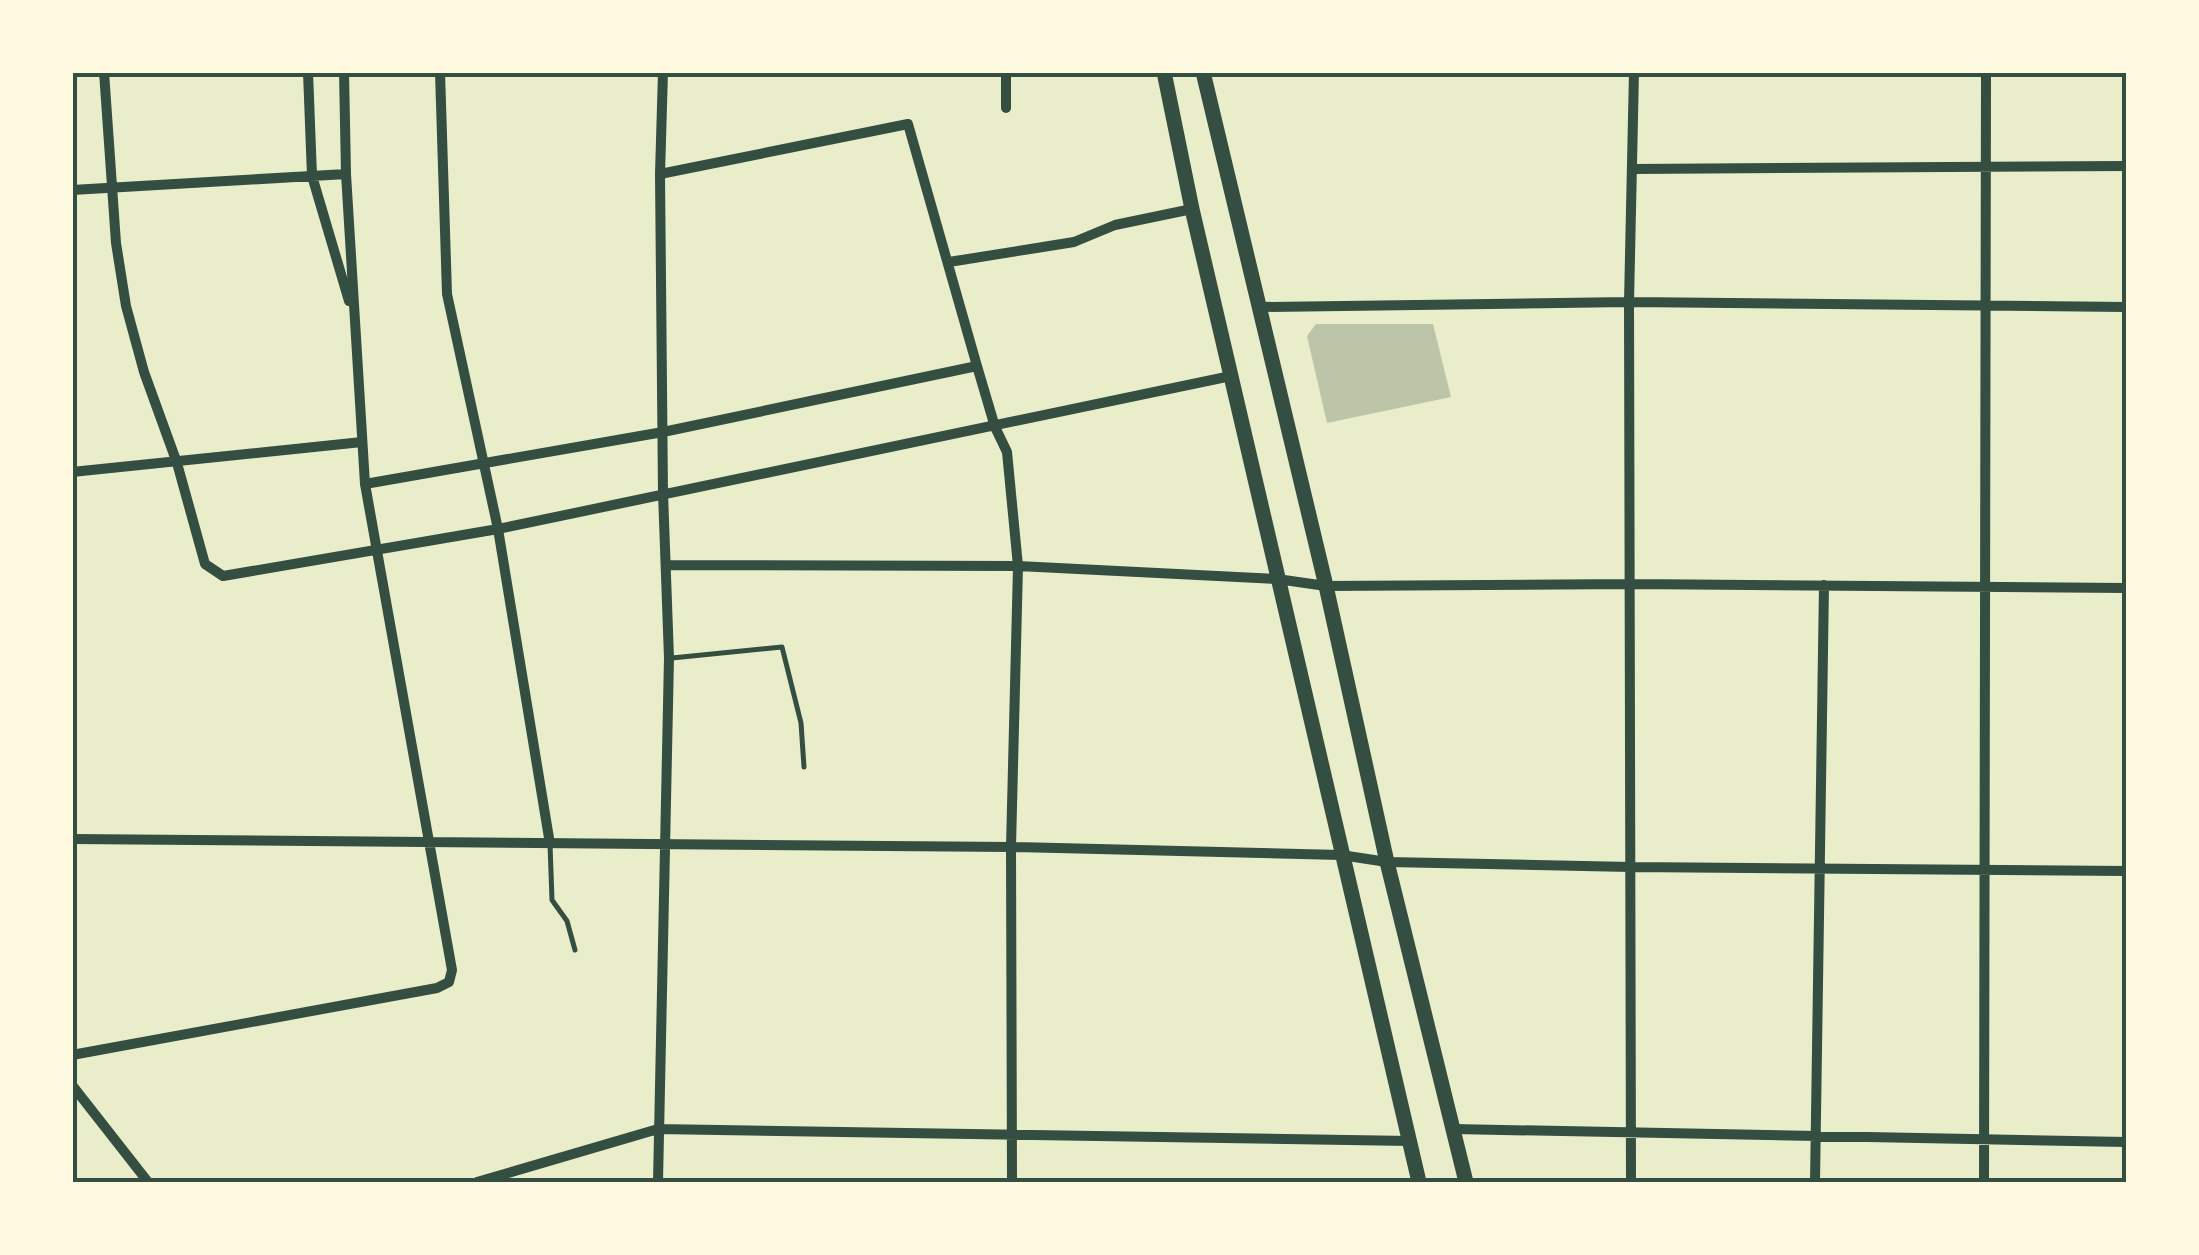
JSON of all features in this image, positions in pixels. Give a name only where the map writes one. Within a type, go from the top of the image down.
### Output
[{"type":"main road","points":[[1164,72],[1192,209],[1419,1182]]},
{"type":"main road","points":[[1202,72],[1326,586],[1386,862],[1466,1182]]},
{"type":"street","points":[[104,72],[116,244],[126,306],[205,564],[223,576],[498,529],[1231,376]]},
{"type":"street","points":[[308,72],[312,176],[354,322]]},
{"type":"street","points":[[72,1055],[437,988],[449,982],[452,970],[365,484],[346,174],[344,72]]},
{"type":"street","points":[[440,72],[447,294],[498,529],[550,844]]},
{"type":"street","points":[[658,1182],[668,658],[662,494],[663,72]]},
{"type":"street","points":[[1006,72],[1006,108]]},
{"type":"street","points":[[1631,1182],[1629,302],[1634,72]]},
{"type":"street","points":[[1984,1182],[1986,72]]},
{"type":"street","points":[[660,174],[908,124],[976,366],[1007,452],[1018,566],[1011,847],[1012,1182]]},
{"type":"street","points":[[1633,169],[2126,166]]},
{"type":"street","points":[[72,190],[346,174]]},
{"type":"street","points":[[949,262],[1056,246],[1115,225],[1192,209]]},
{"type":"street","points":[[1261,307],[1629,302],[2126,307]]},
{"type":"street","points":[[365,484],[663,432],[976,366]]},
{"type":"street","points":[[72,472],[362,442]]},
{"type":"street","points":[[666,564],[1018,566],[1277,579],[1326,586],[2126,588]]},
{"type":"street","points":[[1815,1182],[1824,585]]},
{"type":"street","points":[[72,839],[1011,847],[1341,854],[1386,862],[2126,872]]},
{"type":"street","points":[[72,1085],[148,1182]]},
{"type":"street","points":[[477,1182],[658,1129],[1410,1141]]},
{"type":"street","points":[[1454,1129],[2126,1142]]},
{"type":"lane","points":[[668,658],[782,647],[800,723],[804,768]]},
{"type":"lane","points":[[550,844],[552,900],[567,921],[575,950]]},
{"type":"building","points":[[1316,324],[1433,324],[1451,397],[1327,423],[1307,336]]}]
